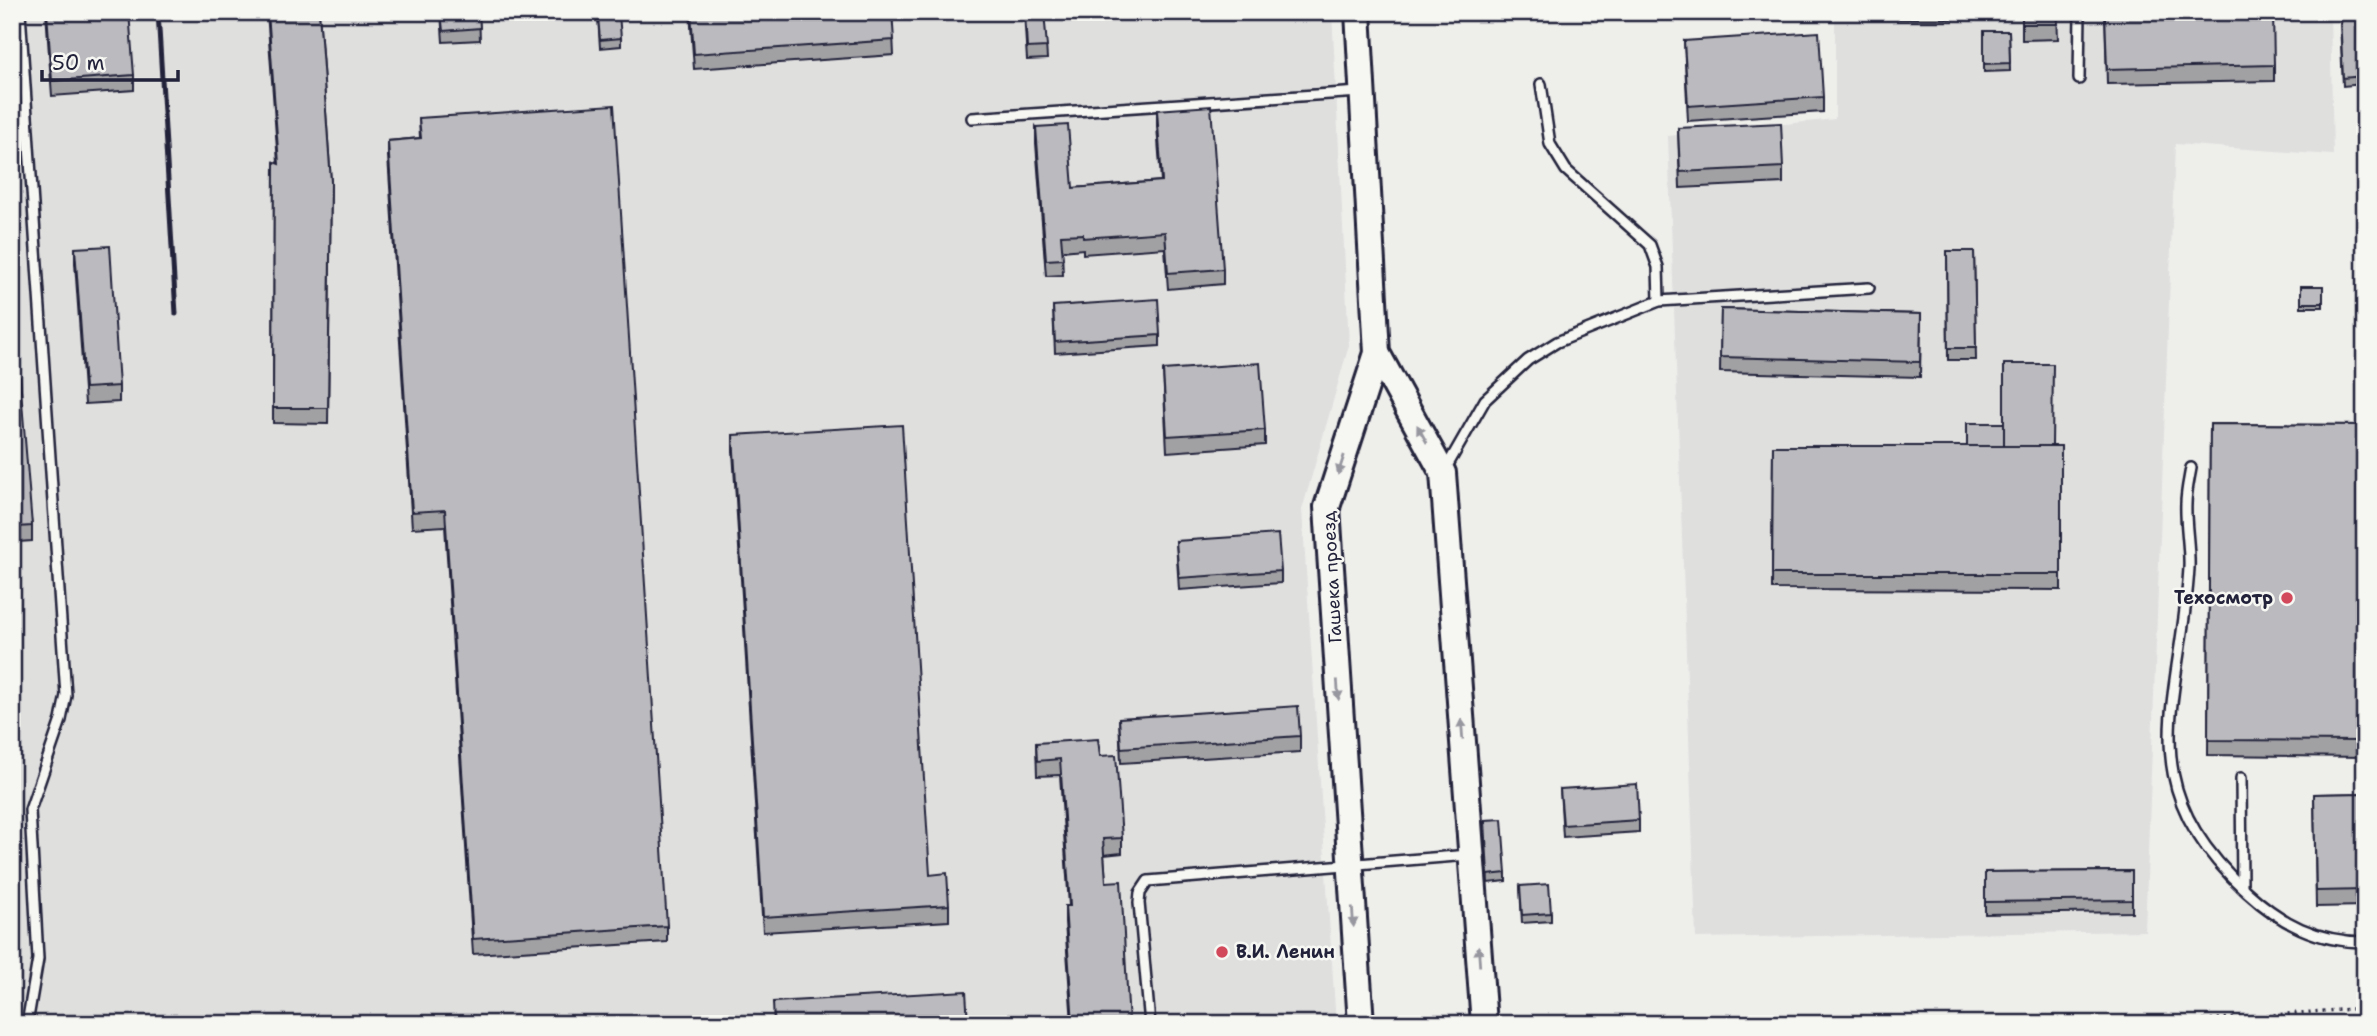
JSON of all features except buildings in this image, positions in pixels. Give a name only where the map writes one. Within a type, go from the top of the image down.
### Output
[{"type":"street","name":"Гашека проезд","points":[[1358,12],[1377,354],[1327,507],[1361,1024]]},
{"type":"street","points":[[1377,354],[1443,473],[1484,1024]]},
{"type":"lane","points":[[20,12],[66,695],[61,720],[30,810],[38,959],[27,1024]]},
{"type":"lane","points":[[2078,79],[2080,12]]},
{"type":"lane","points":[[1541,84],[1550,144],[1566,170],[1650,245],[1658,267],[1658,301]]},
{"type":"lane","points":[[972,118],[1362,92]]},
{"type":"lane","points":[[1443,473],[1485,400],[1528,360],[1558,342],[1658,301],[1869,288]]},
{"type":"lane","points":[[2191,468],[2186,503],[2189,566],[2171,692],[2168,740],[2176,794],[2191,825],[2215,860],[2266,909],[2308,933],[2344,942],[2365,942]]},
{"type":"lane","points":[[2241,778],[2242,887]]},
{"type":"lane","points":[[1150,1024],[1139,902],[1140,893],[1148,881],[1471,855]]},
{"type":"path","points":[[2155,1024],[2365,1008]]},
{"type":"shaded area","points":[[12,12],[1332,12],[1349,345],[1302,510],[1336,1024],[12,1024]]},
{"type":"shaded area","points":[[1867,12],[2330,12],[2333,155],[2175,144],[2145,931],[1696,938],[1668,136],[1835,119],[1835,17]]},
{"type":"railway","points":[[158,12],[176,314]]},
{"type":"place","name":"Техосмотр","points":[[2287,598]]},
{"type":"place","name":"В.И. Ленин","points":[[1222,952]]}]
